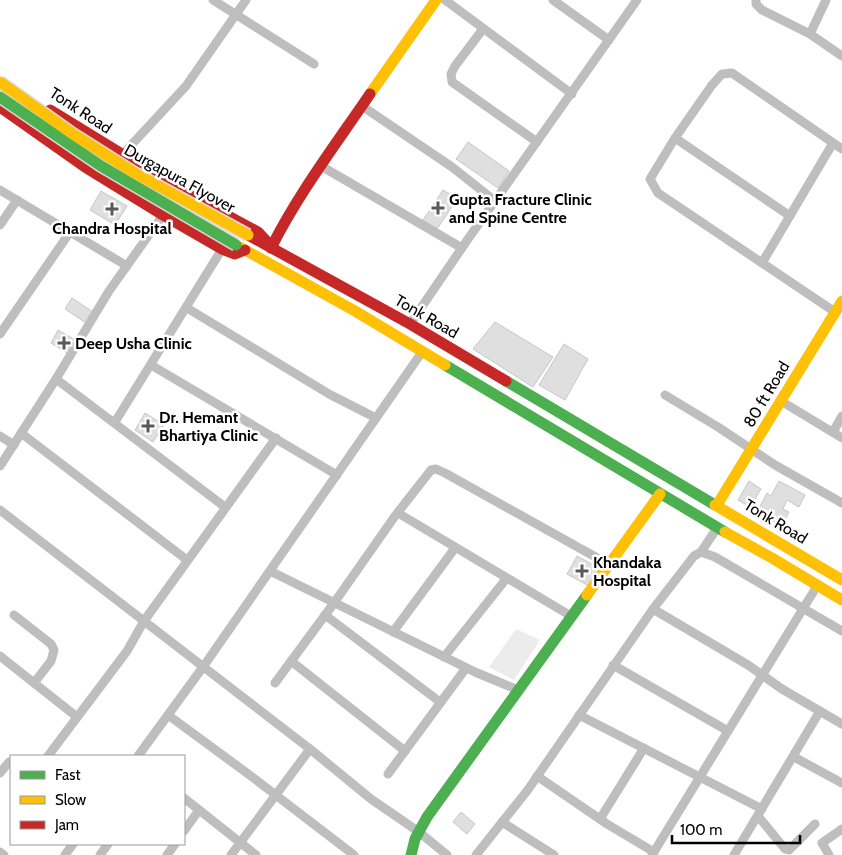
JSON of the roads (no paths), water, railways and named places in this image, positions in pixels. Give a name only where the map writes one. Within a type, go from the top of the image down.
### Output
[{"type":"main road","points":[[271,248],[280,230],[321,166],[436,0]]},
{"type":"main road","name":"Tonk Road","points":[[0,75],[65,120],[122,155],[182,191],[258,232],[266,239],[271,248],[410,324],[842,580]]},
{"type":"main road","name":"Durgapura Flyover","points":[[0,82],[73,134],[133,172],[271,248]]},
{"type":"main road","name":"Durgapura Flyover","points":[[0,97],[101,166],[241,248]]},
{"type":"main road","name":"Tonk Road","points":[[0,107],[85,167],[163,215],[222,249],[235,254],[241,248],[355,311],[717,528],[842,600]]},
{"type":"main road","points":[[49,142],[65,120]]},
{"type":"main road","name":"80 ft Road","points":[[717,505],[842,301]]},
{"type":"main road","points":[[411,855],[427,816],[660,494]]},
{"type":"street","points":[[213,0],[314,64]]},
{"type":"street","points":[[122,155],[186,86],[246,0]]},
{"type":"street","points":[[445,0],[572,94]]},
{"type":"street","points":[[553,0],[609,40]]},
{"type":"street","points":[[410,324],[637,0]]},
{"type":"street","points":[[756,0],[756,4],[762,10],[810,34],[842,56]]},
{"type":"street","points":[[810,34],[826,0]]},
{"type":"street","points":[[482,29],[455,66],[451,74],[452,82],[538,142]]},
{"type":"street","points":[[835,312],[658,193],[650,179],[675,138],[712,85],[722,74],[732,73],[842,149]]},
{"type":"street","points":[[362,106],[452,167],[495,201]]},
{"type":"street","points":[[675,138],[790,216]]},
{"type":"street","points":[[762,263],[833,143]]},
{"type":"street","points":[[321,166],[462,248]]},
{"type":"street","points":[[0,190],[127,266]]},
{"type":"street","points":[[0,225],[17,200]]},
{"type":"street","points":[[0,466],[56,379],[109,291],[163,215]]},
{"type":"street","points":[[0,334],[70,232]]},
{"type":"street","points":[[115,422],[222,249]]},
{"type":"street","points":[[187,308],[329,394],[376,418]]},
{"type":"street","points":[[139,755],[203,667],[422,352]]},
{"type":"street","points":[[151,365],[336,475]]},
{"type":"street","points":[[56,379],[225,507]]},
{"type":"street","points":[[665,395],[775,465],[842,504]]},
{"type":"street","points":[[781,401],[842,438]]},
{"type":"street","points":[[833,432],[842,416]]},
{"type":"street","points":[[21,433],[187,560]]},
{"type":"street","points":[[0,436],[14,445]]},
{"type":"street","points":[[49,755],[127,651],[144,621],[276,438]]},
{"type":"street","points":[[275,683],[431,470],[436,469],[608,564]]},
{"type":"street","points":[[0,510],[447,855]]},
{"type":"street","points":[[398,513],[571,616]]},
{"type":"street","points":[[476,855],[537,776],[653,609],[694,556],[701,552],[717,528]]},
{"type":"street","points":[[393,632],[455,548]]},
{"type":"street","points":[[701,552],[715,557],[842,631]]},
{"type":"street","points":[[270,571],[466,668],[518,690]]},
{"type":"street","points":[[444,657],[506,579]]},
{"type":"street","points":[[537,776],[653,853],[816,586]]},
{"type":"street","points":[[653,609],[842,724]]},
{"type":"street","points":[[14,615],[51,644],[54,650],[51,660],[34,683]]},
{"type":"street","points":[[325,616],[440,702]]},
{"type":"street","points":[[0,656],[77,717]]},
{"type":"street","points":[[291,661],[405,750]]},
{"type":"street","points":[[613,665],[728,731]]},
{"type":"street","points":[[388,774],[466,668]]},
{"type":"street","points":[[734,855],[820,711]]},
{"type":"street","points":[[168,715],[354,855]]},
{"type":"street","points":[[580,715],[701,776],[760,812],[785,849],[789,850],[814,824]]},
{"type":"street","points":[[231,855],[310,748]]},
{"type":"street","points":[[600,819],[644,748]]},
{"type":"street","points":[[0,755],[10,763],[0,773]]},
{"type":"street","points":[[794,757],[842,783]]},
{"type":"street","points":[[185,799],[256,855]]},
{"type":"street","points":[[185,831],[199,810]]},
{"type":"street","points":[[502,822],[554,855]]},
{"type":"street","points":[[829,855],[822,843],[842,829]]},
{"type":"street","points":[[65,855],[73,845]]},
{"type":"street","points":[[0,852],[4,855]]},
{"type":"place","name":"Gupta Fracture Clinic and Spine Centre","points":[[438,208]]},
{"type":"place","name":"Chandra Hospital","points":[[112,209]]},
{"type":"place","name":"Deep Usha Clinic","points":[[64,343]]},
{"type":"place","name":"Dr. Hemant Bhartiya Clinic","points":[[148,426]]},
{"type":"place","name":"Khandaka Hospital","points":[[582,571]]}]
